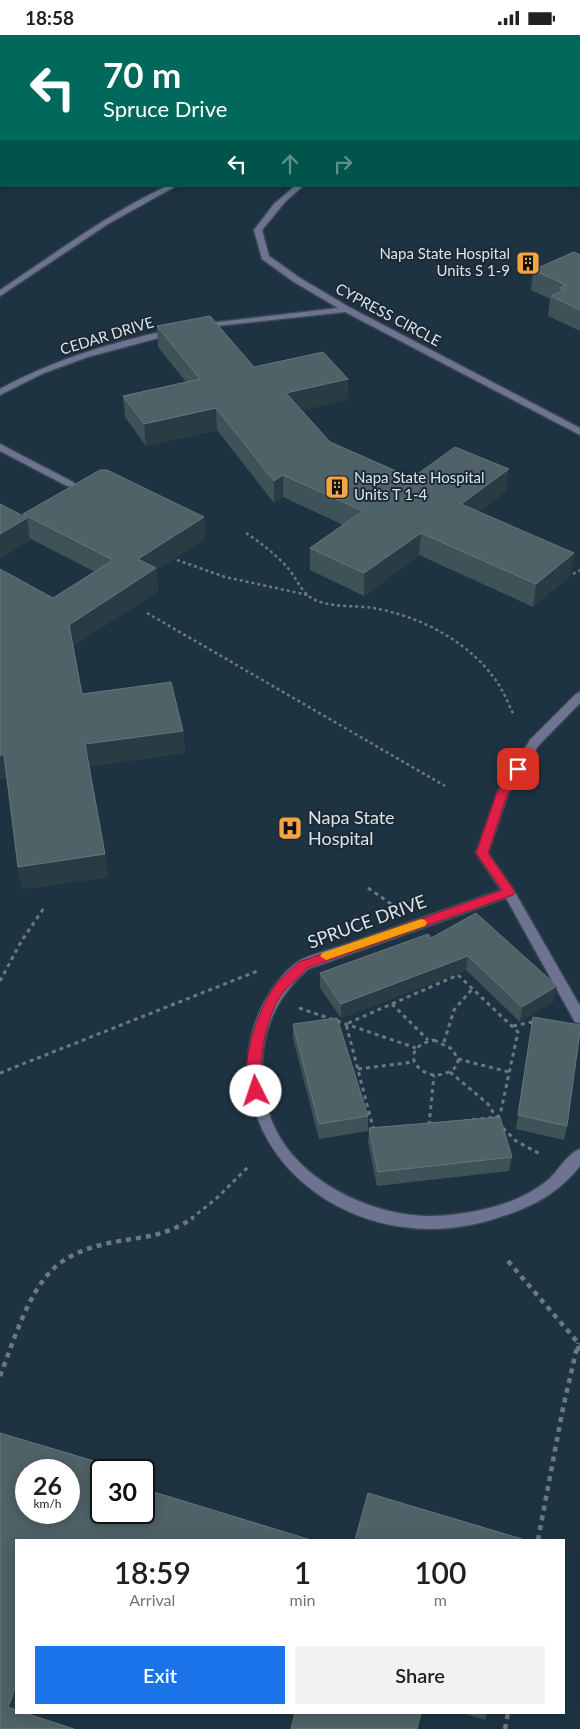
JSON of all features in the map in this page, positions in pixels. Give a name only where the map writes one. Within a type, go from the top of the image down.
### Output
[{"type":"street","points":[[0,293],[141,202],[171,187]]},
{"type":"street","name":"CYPRESS CIRCLE","points":[[298,187],[273,209],[258,230],[265,257],[297,280],[346,309],[580,432]]},
{"type":"street","name":"CEDAR DRIVE","points":[[0,392],[37,374],[126,343],[190,328],[346,309]]},
{"type":"street","points":[[0,447],[70,484]]},
{"type":"street","points":[[579,1015],[509,892],[482,853],[502,795],[534,743],[580,695]]},
{"type":"street","name":"SPRUCE DRIVE","points":[[509,892],[303,965],[279,989],[259,1030],[255,1048],[254,1071],[256,1091],[262,1115],[273,1139],[292,1166],[339,1199],[390,1218],[422,1221],[482,1217],[524,1202],[549,1189],[580,1155]]},
{"type":"path","points":[[246,533],[278,558],[309,595]]},
{"type":"path","points":[[177,560],[225,577],[309,595],[323,601],[402,615],[424,625],[472,654],[495,679],[514,716]]},
{"type":"path","points":[[573,574],[580,570]]},
{"type":"path","points":[[148,613],[445,786]]},
{"type":"path","points":[[0,981],[22,940],[44,908]]},
{"type":"path","points":[[0,1073],[242,976],[262,969],[268,969]]},
{"type":"path","points":[[458,975],[518,1031],[500,1115],[374,1131],[346,1024],[458,975]]},
{"type":"path","points":[[444,1042],[454,1010],[472,988]]},
{"type":"path","points":[[273,999],[416,1048]]},
{"type":"path","points":[[392,1004],[405,1019],[429,1040]]},
{"type":"path","points":[[513,1026],[579,1015]]},
{"type":"path","points":[[458,1059],[450,1072],[434,1075],[420,1070],[414,1062],[413,1053],[420,1043],[429,1040],[444,1042],[453,1049],[458,1059],[509,1072]]},
{"type":"path","points":[[358,1069],[414,1062]]},
{"type":"path","points":[[450,1072],[488,1104],[504,1131],[516,1141],[567,1171]]},
{"type":"path","points":[[429,1125],[434,1075]]},
{"type":"path","points":[[0,1376],[28,1310],[51,1271],[78,1252],[120,1241],[158,1235],[173,1229],[204,1210],[249,1166]]},
{"type":"path","points":[[508,1261],[579,1344],[580,1355]]},
{"type":"path","points":[[538,1539],[563,1408],[579,1344]]},
{"type":"path","points":[[505,1729],[508,1714]]},
{"type":"shaded area","name":"Napa State Hospital","points":[[0,187],[580,187],[580,1729],[0,1729]]},
{"type":"building","points":[[574,252],[580,255],[580,310],[551,296],[564,290],[560,288],[566,285],[533,270]]},
{"type":"building","points":[[210,316],[254,367],[323,352],[348,379],[286,393],[330,442],[412,478],[455,447],[509,469],[461,504],[574,553],[536,584],[421,533],[364,573],[310,548],[363,511],[283,475],[274,481],[216,408],[144,424],[123,396],[200,379],[157,326]]},
{"type":"building","points":[[100,470],[107,470],[204,517],[138,559],[156,568],[69,625],[82,694],[171,682],[183,731],[85,744],[105,854],[18,867],[4,755],[0,755],[0,569],[53,598],[113,560],[23,514]]},
{"type":"building","points":[[0,504],[27,518],[0,534]]},
{"type":"building","points":[[476,913],[557,986],[522,1007],[468,956],[341,1004],[320,973],[428,934],[431,938]]},
{"type":"building","points":[[533,1017],[580,1025],[567,1126],[518,1115]]},
{"type":"building","points":[[337,1018],[368,1116],[319,1124],[293,1024]]},
{"type":"building","points":[[500,1117],[512,1157],[378,1172],[369,1128]]},
{"type":"building","points":[[0,1433],[90,1460],[90,1524],[155,1524],[155,1492],[308,1539],[15,1539],[15,1689],[8,1707],[15,1710],[15,1714],[28,1714],[74,1729],[0,1729]]},
{"type":"building","points":[[368,1493],[522,1539],[355,1539]]},
{"type":"building","points":[[295,1714],[421,1714],[417,1729],[291,1729]]},
{"type":"slow traffic","points":[[326,956],[421,923]]},
{"type":"place","name":"Napa State Hospital Units S 1-9","points":[[528,263]]},
{"type":"place","name":"Napa State Hospital Units T 1-4","points":[[337,487]]},
{"type":"place","name":"Napa State Hospital","points":[[290,828]]},
{"type":"route","points":[[256,1091],[254,1071],[255,1048],[259,1030],[279,989],[303,965],[509,892],[482,853],[502,795],[518,769]]}]
